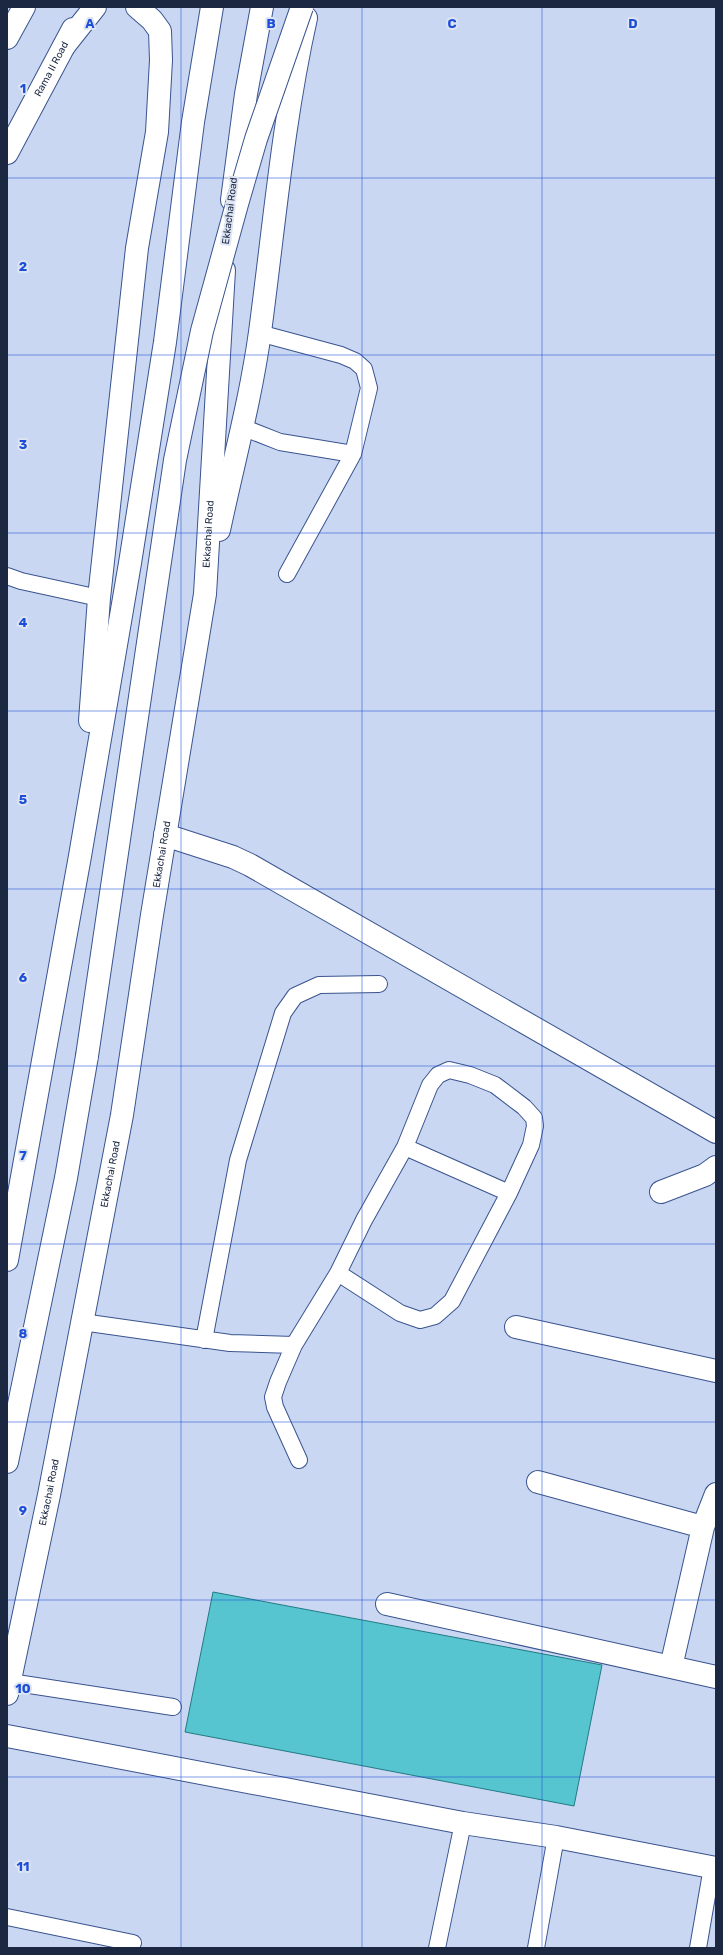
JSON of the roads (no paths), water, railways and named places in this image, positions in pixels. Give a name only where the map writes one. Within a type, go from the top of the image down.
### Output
[{"type":"main road","points":[[7,38],[24,7]]},
{"type":"main road","name":"Rama II Road","points":[[7,152],[85,7]]},
{"type":"main road","points":[[64,46],[95,7]]},
{"type":"main road","points":[[80,856],[99,598],[137,248],[157,132],[161,60],[160,31],[152,20],[137,7]]},
{"type":"main road","points":[[7,1260],[80,856],[130,563],[165,342],[193,122],[212,7]]},
{"type":"main road","name":"Ekkachai Road","points":[[8,1688],[49,1495],[122,1115],[165,835],[205,594],[225,252],[241,131],[262,7]]},
{"type":"main road","points":[[7,1462],[48,1267],[87,1056],[175,460],[202,330],[235,211],[256,139],[302,7]]},
{"type":"main road","points":[[205,594],[242,428],[259,333],[278,182],[299,49],[309,7]]},
{"type":"main road","points":[[165,835],[233,857],[250,865],[716,1132]]},
{"type":"main road","points":[[661,1192],[705,1175],[716,1167]]},
{"type":"main road","points":[[516,1327],[716,1371]]},
{"type":"main road","points":[[538,1482],[703,1527]]},
{"type":"main road","points":[[671,1667],[703,1527],[716,1494]]},
{"type":"main road","points":[[387,1604],[716,1677]]},
{"type":"main road","points":[[7,1736],[463,1822],[556,1837],[714,1868]]},
{"type":"lane","points":[[259,333],[341,355],[355,361],[364,369],[369,388],[352,454],[287,574]]},
{"type":"lane","points":[[242,428],[280,442],[352,454]]},
{"type":"lane","points":[[7,576],[20,581],[99,598]]},
{"type":"lane","points":[[204,1340],[238,1160],[283,1013],[295,996],[319,985],[379,984]]},
{"type":"lane","points":[[300,1460],[273,1397],[278,1382],[294,1345],[338,1273],[364,1220],[405,1147],[430,1085],[438,1075],[449,1070],[470,1076],[495,1085],[524,1107],[534,1118],[535,1126],[531,1145],[509,1193],[452,1301],[435,1316],[420,1320],[400,1313],[338,1273]]},
{"type":"lane","points":[[405,1147],[509,1193]]},
{"type":"lane","points":[[82,1322],[230,1343],[294,1345]]},
{"type":"lane","points":[[8,1688],[174,1707]]},
{"type":"lane","points":[[437,1948],[463,1822]]},
{"type":"lane","points":[[536,1948],[556,1837]]},
{"type":"lane","points":[[698,1948],[714,1868]]},
{"type":"lane","points":[[7,1917],[134,1942]]}]
